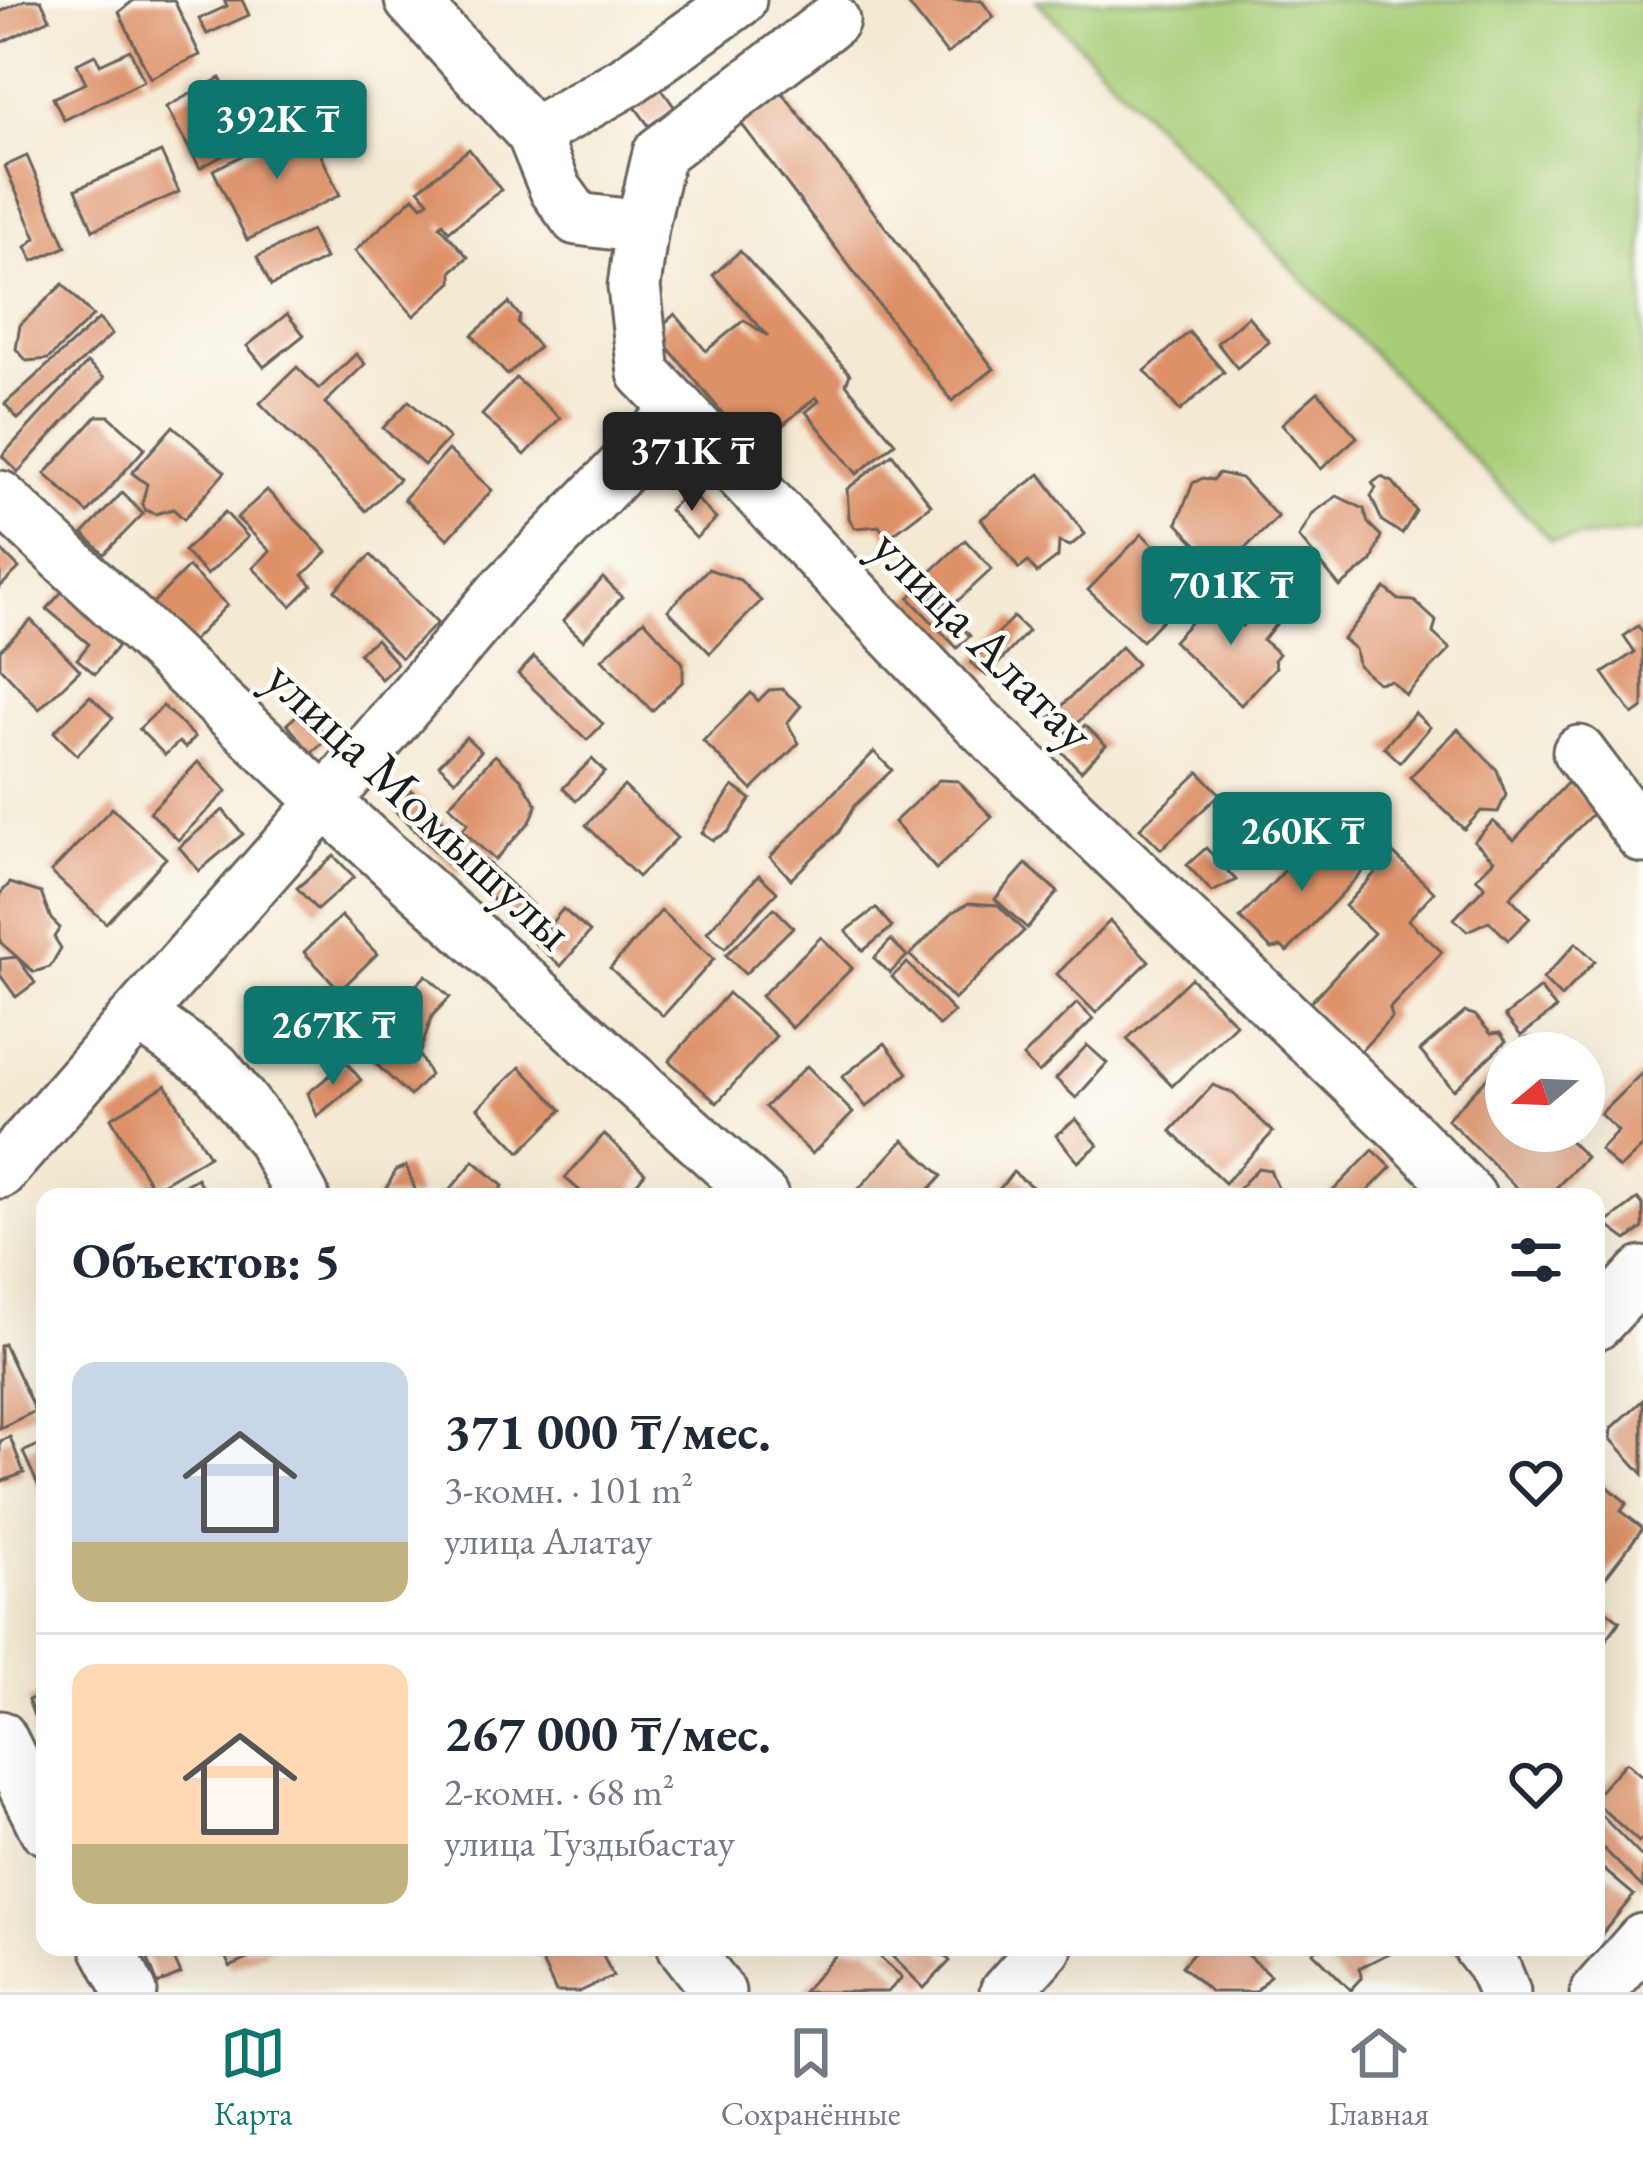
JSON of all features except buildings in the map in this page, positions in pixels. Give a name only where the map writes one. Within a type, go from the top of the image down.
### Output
[{"type":"street","points":[[411,0],[533,134],[556,190],[577,219],[642,226]]},
{"type":"street","points":[[533,134],[625,82],[740,0]]},
{"type":"street","points":[[642,226],[659,153],[833,20]]},
{"type":"street","points":[[625,82],[642,226]]},
{"type":"street","name":"улица Алатау","points":[[642,226],[634,287],[644,373],[965,710],[1461,1188]]},
{"type":"street","points":[[0,1172],[326,802],[499,597],[679,409]]},
{"type":"street","name":"улица Момышулы","points":[[0,497],[326,802],[752,1188]]},
{"type":"street","points":[[1579,752],[1643,837]]},
{"type":"street","points":[[139,1016],[215,1068],[271,1138],[298,1188]]},
{"type":"street","points":[[1605,1310],[1643,1273]]},
{"type":"street","points":[[0,1737],[36,1810]]},
{"type":"street","points":[[1597,1992],[1643,1940]]},
{"type":"street","points":[[112,1956],[131,1992]]},
{"type":"street","points":[[691,1956],[719,1992]]},
{"type":"street","points":[[1006,1992],[1038,1956]]},
{"type":"street","points":[[1486,1956],[1504,1992]]},
{"type":"green space","points":[[1036,0],[1643,0],[1643,532],[1551,541]]}]
